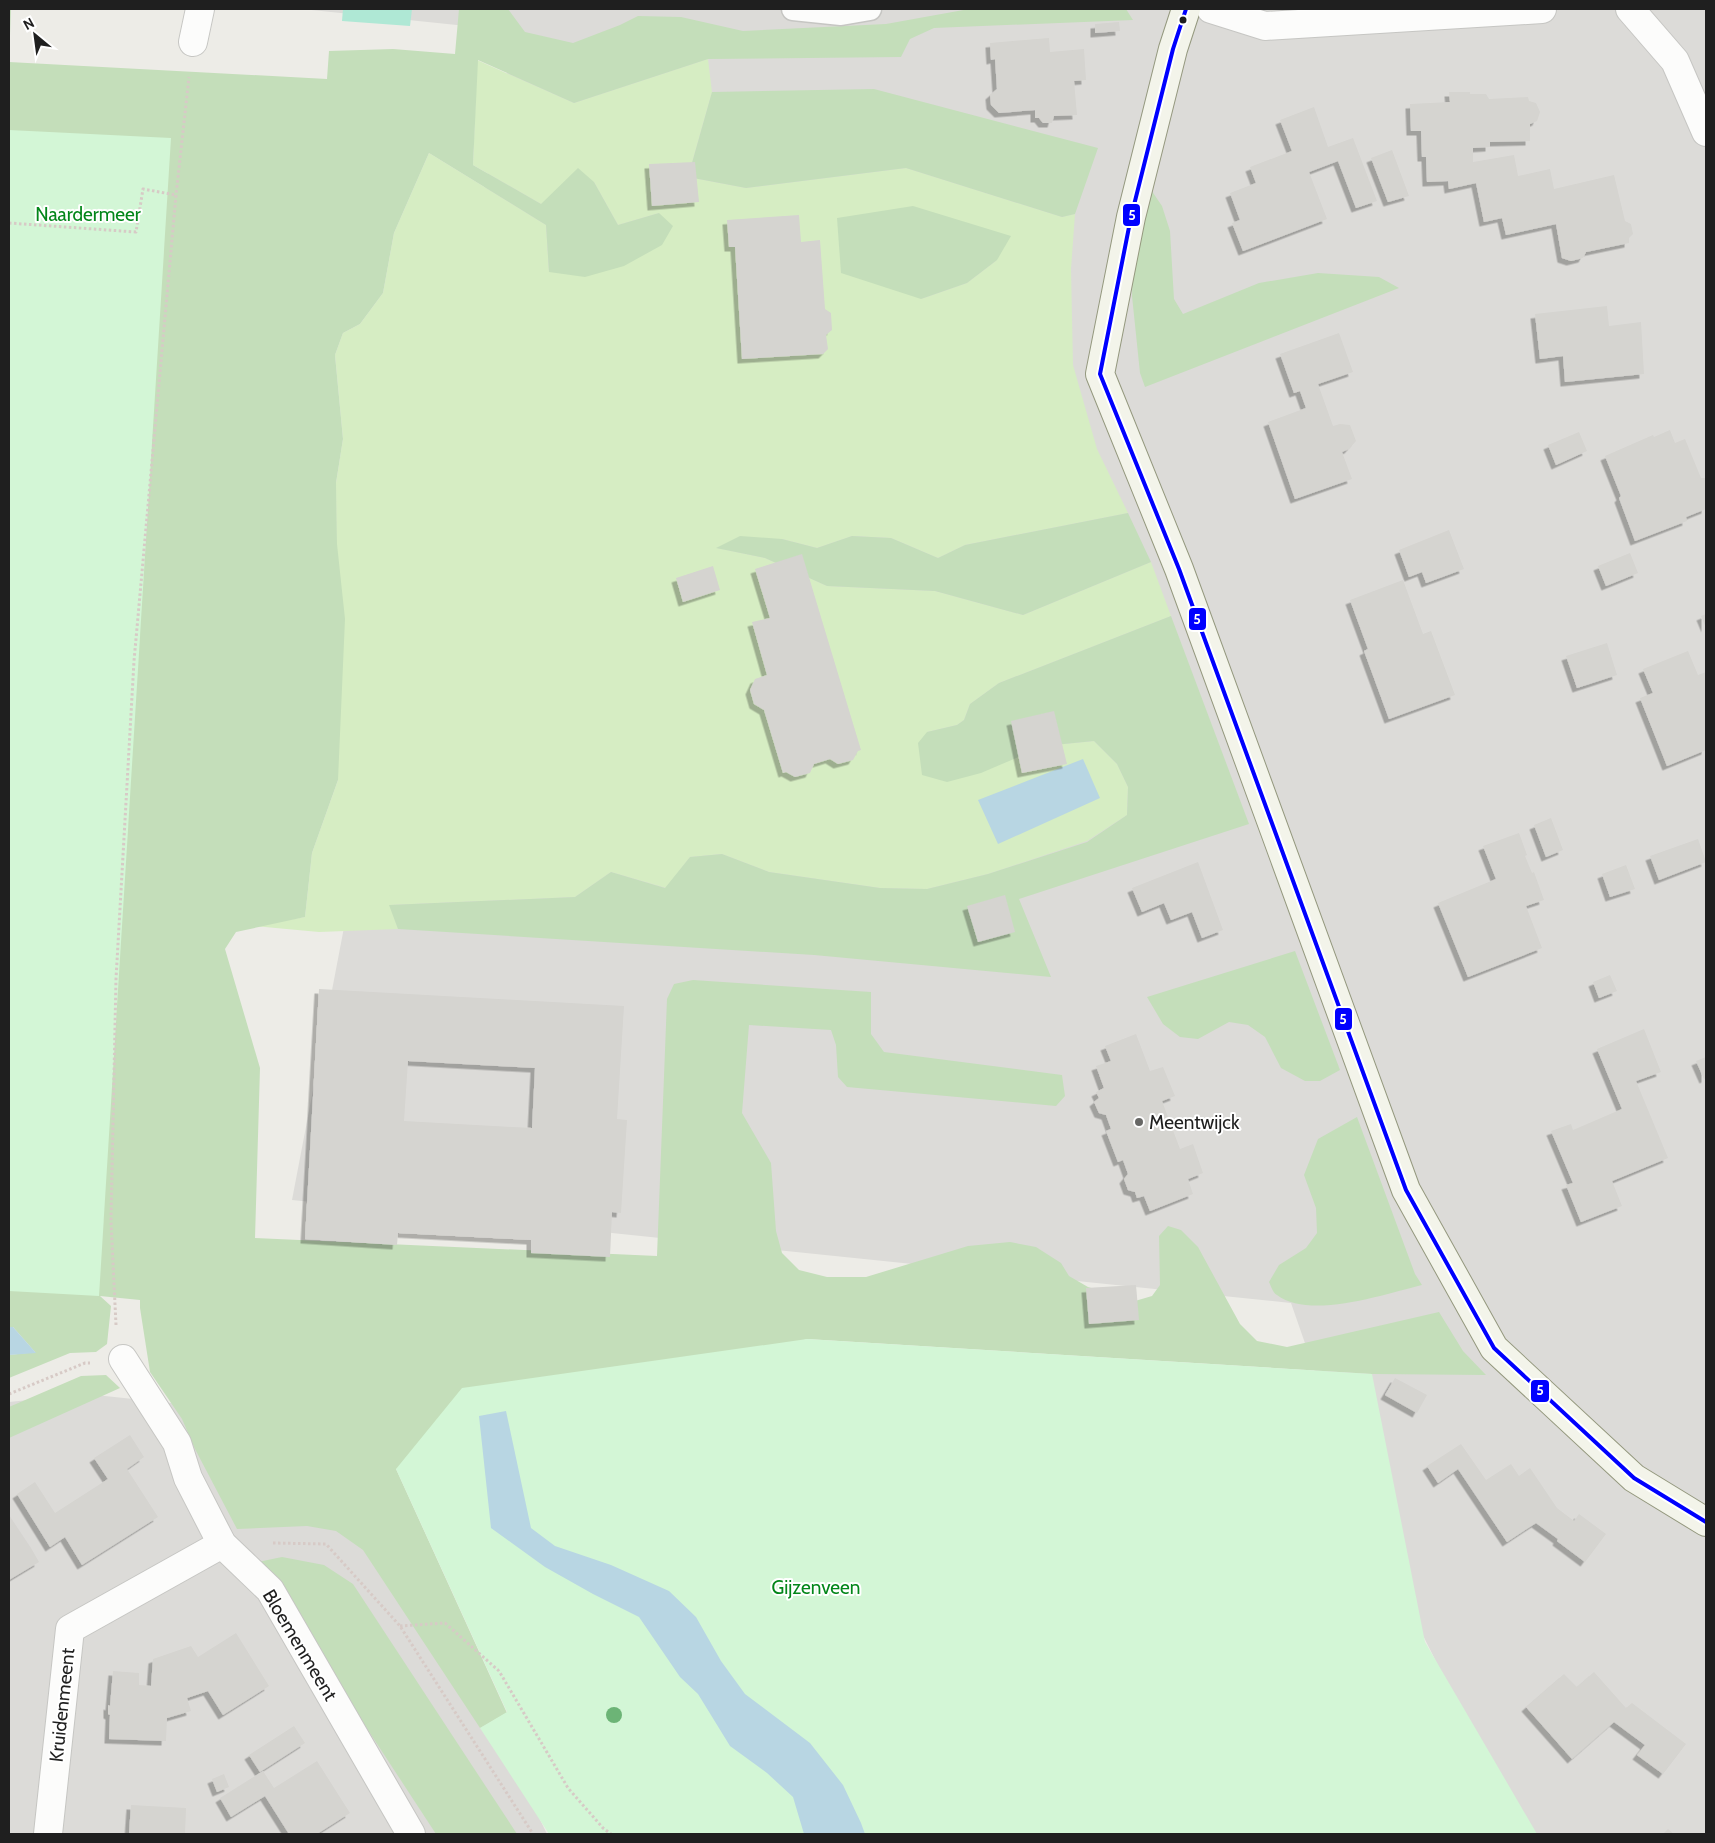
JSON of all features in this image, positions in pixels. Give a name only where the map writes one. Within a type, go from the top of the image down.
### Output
[{"type":"main road","points":[[1186,9],[1173,49],[1131,217],[1100,374],[1179,569],[1406,1190],[1494,1348],[1634,1478],[1706,1522]]},
{"type":"street","points":[[193,42],[200,9]]},
{"type":"street","points":[[1211,9],[1265,26],[1542,9]]},
{"type":"street","points":[[1630,9],[1675,61],[1706,132]]},
{"type":"street","name":"Bloemenmeent","points":[[123,1359],[177,1443],[188,1478],[222,1544],[270,1590],[411,1834]]},
{"type":"street","name":"Kruidenmeent","points":[[48,1834],[70,1629],[222,1544]]},
{"type":"lane","points":[[793,9],[841,14],[870,9]]},
{"type":"path","points":[[9,1394],[85,1363],[123,1359],[117,1338],[111,1221],[116,979],[134,662],[176,195],[193,42]]},
{"type":"path","points":[[9,223],[136,232],[144,189],[176,195]]},
{"type":"path","points":[[222,1544],[257,1542],[326,1544],[400,1626],[533,1834]]},
{"type":"path","points":[[400,1626],[445,1623],[499,1671],[568,1788],[603,1828],[611,1834]]},
{"type":"shaded area","points":[[302,9],[1706,9],[1706,1834],[1522,1834],[1369,1527],[1291,1303],[292,1200],[515,31]]},
{"type":"shaded area","points":[[86,1394],[352,1422],[445,1623],[547,1834],[9,1834],[9,1402]]},
{"type":"green space","points":[[9,9],[11,9],[9,62]]},
{"type":"green space","points":[[343,9],[412,9],[410,26],[342,21]]},
{"type":"green space","points":[[459,9],[508,9],[525,32],[573,43],[638,16],[681,17],[743,31],[886,24],[969,9],[1126,9],[1133,20],[934,28],[910,39],[901,57],[708,59],[574,103],[478,60],[473,165],[541,204],[578,168],[594,182],[618,225],[659,213],[673,226],[662,245],[624,266],[585,277],[549,272],[546,225],[429,153],[394,233],[383,293],[360,324],[343,333],[335,355],[343,439],[336,483],[337,544],[345,619],[338,780],[312,853],[305,917],[236,932],[225,949],[260,1068],[255,1238],[657,1256],[667,999],[674,984],[693,980],[871,992],[871,1034],[884,1052],[1062,1075],[1065,1096],[1056,1106],[847,1087],[838,1077],[836,1045],[831,1030],[749,1025],[742,1113],[771,1163],[776,1231],[782,1253],[799,1270],[827,1277],[866,1277],[968,1246],[1010,1242],[1036,1247],[1061,1263],[1069,1276],[1088,1287],[1135,1301],[1152,1296],[1160,1285],[1159,1236],[1168,1226],[1181,1230],[1198,1247],[1240,1324],[1257,1341],[1287,1347],[1439,1312],[1463,1351],[1486,1375],[1372,1374],[807,1339],[396,1469],[507,1713],[480,1728],[363,1550],[336,1531],[307,1526],[237,1529],[195,1449],[182,1419],[150,1372],[140,1300],[100,1296],[111,1306],[107,1344],[96,1352],[70,1353],[9,1378],[9,1355],[35,1352],[13,1327],[9,1327],[9,62],[327,79],[329,51],[393,49],[455,54]]},
{"type":"green space","points":[[708,59],[712,92],[688,177],[746,188],[906,168],[1062,217],[1075,214],[1071,269],[1073,365],[1097,449],[1128,513],[965,545],[938,558],[891,538],[852,536],[817,548],[782,539],[717,548],[765,558],[827,586],[935,591],[1023,615],[1151,562],[1171,616],[999,683],[970,704],[964,720],[957,725],[927,732],[1044,746],[1094,741],[1117,764],[1128,787],[1127,815],[1087,841],[988,874],[927,889],[880,888],[769,872],[722,854],[690,857],[666,888],[611,872],[575,897],[390,905],[398,929],[319,932],[254,926],[305,917],[312,853],[338,780],[336,483],[343,439],[335,355],[343,333],[360,324],[383,293],[394,233],[429,153],[546,225],[549,272],[659,213],[618,225],[594,182],[541,204],[473,165],[477,60],[574,103]],"holes":[[[997,260],[967,283],[921,299]]]},
{"type":"green space","points":[[874,89],[1098,148],[1075,214],[1062,217],[906,168],[746,188],[688,177],[712,92]]},
{"type":"green space","name":"Naardermeer","points":[[9,130],[171,138],[99,1296],[9,1291]]},
{"type":"green space","points":[[1145,181],[1162,206],[1170,231],[1174,299],[1183,314],[1259,283],[1318,273],[1379,277],[1399,288],[1145,387],[1140,373],[1132,296],[1135,211]]},
{"type":"green space","points":[[913,206],[1011,236],[997,260],[967,283],[921,299],[841,273],[837,218]]},
{"type":"green space","points":[[1128,513],[1151,562],[1023,615],[935,591],[827,586],[765,558],[716,548],[740,536],[782,539],[817,548],[852,536],[891,538],[938,558],[965,545]]},
{"type":"green space","points":[[1171,616],[1249,824],[1019,899],[1051,977],[814,955],[398,929],[389,905],[575,897],[611,872],[665,888],[690,857],[722,854],[769,872],[880,888],[927,889],[988,874],[1087,842],[1127,815],[1128,787],[1117,764],[1094,741],[1044,746],[981,773],[947,782],[922,775],[918,743],[927,732],[957,725],[964,720],[970,704],[999,683]]},
{"type":"green space","points":[[1295,951],[1340,1070],[1320,1081],[1305,1081],[1281,1068],[1265,1037],[1248,1025],[1229,1022],[1198,1039],[1180,1037],[1163,1024],[1147,997]]},
{"type":"green space","points":[[1357,1117],[1415,1274],[1422,1285],[1348,1303],[1308,1305],[1291,1302],[1276,1294],[1269,1282],[1279,1265],[1306,1248],[1317,1233],[1316,1208],[1304,1175],[1318,1139]]},
{"type":"green space","name":"Gijzenveen","points":[[807,1339],[1372,1374],[1425,1642],[1537,1834],[549,1834],[480,1728],[507,1712],[396,1469],[462,1388]]},
{"type":"green space","points":[[106,1375],[120,1388],[9,1438],[9,1407],[81,1376]]},
{"type":"green space","points":[[282,1557],[324,1565],[353,1584],[517,1834],[436,1834],[258,1562]]},
{"type":"water","points":[[1083,759],[1100,798],[998,844],[978,800]]},
{"type":"water","points":[[9,1327],[13,1327],[36,1353],[9,1355]]},
{"type":"water","points":[[506,1411],[531,1528],[555,1546],[611,1565],[669,1591],[696,1617],[721,1661],[745,1694],[810,1743],[843,1785],[865,1834],[804,1834],[793,1797],[767,1773],[730,1746],[698,1694],[680,1677],[639,1617],[545,1567],[491,1528],[479,1416]]},
{"type":"building","points":[[1119,22],[1120,31],[1095,33],[1095,24]]},
{"type":"building","points":[[1049,38],[1050,52],[1084,49],[1086,80],[1074,81],[1077,115],[1054,116],[1052,123],[1043,123],[1039,118],[1035,118],[1035,110],[999,113],[991,105],[990,95],[997,89],[995,59],[991,60],[990,43]]},
{"type":"building","points":[[1449,92],[1486,94],[1489,99],[1528,97],[1529,101],[1536,103],[1540,112],[1537,121],[1530,124],[1530,141],[1490,142],[1490,147],[1473,148],[1473,162],[1514,155],[1518,176],[1550,169],[1554,189],[1614,175],[1625,221],[1631,224],[1633,234],[1629,238],[1629,243],[1586,252],[1583,258],[1571,261],[1562,258],[1556,224],[1506,235],[1502,218],[1484,222],[1476,183],[1449,189],[1448,181],[1427,182],[1426,157],[1422,157],[1421,131],[1411,131],[1410,104],[1450,102]]},
{"type":"building","points":[[1314,107],[1328,147],[1353,138],[1377,201],[1356,208],[1338,161],[1309,172],[1327,219],[1243,251],[1232,223],[1240,220],[1230,193],[1256,183],[1250,167],[1292,151],[1280,120]]},
{"type":"building","points":[[1392,150],[1409,196],[1388,202],[1371,158]]},
{"type":"building","points":[[695,162],[699,202],[652,206],[649,164]]},
{"type":"building","points":[[799,215],[801,242],[820,240],[825,309],[831,313],[832,330],[826,335],[828,349],[823,354],[742,359],[735,247],[729,247],[727,220]]},
{"type":"building","points":[[1607,306],[1609,326],[1641,322],[1644,374],[1565,382],[1563,356],[1540,359],[1535,314]]},
{"type":"building","points":[[1339,333],[1353,372],[1318,384],[1333,426],[1340,424],[1350,425],[1356,441],[1349,449],[1342,452],[1352,479],[1295,499],[1268,422],[1306,408],[1300,391],[1294,393],[1280,354]]},
{"type":"building","points":[[1670,430],[1675,443],[1685,439],[1701,478],[1706,478],[1706,509],[1686,517],[1687,521],[1635,541],[1619,498],[1621,496],[1605,456],[1653,435],[1654,437]]},
{"type":"building","points":[[1579,432],[1587,451],[1556,465],[1548,445]]},
{"type":"building","points":[[1449,530],[1464,569],[1426,583],[1422,572],[1409,577],[1399,550]]},
{"type":"building","points":[[1630,553],[1638,573],[1606,586],[1598,566]]},
{"type":"building","points":[[802,554],[861,750],[858,751],[853,760],[838,764],[830,759],[814,764],[810,773],[795,777],[786,772],[783,773],[764,710],[754,704],[750,690],[755,679],[767,675],[752,622],[770,618],[755,569]]},
{"type":"building","points":[[713,566],[720,590],[683,602],[676,578]]},
{"type":"building","points":[[1403,580],[1423,634],[1431,631],[1455,695],[1389,719],[1364,651],[1368,649],[1350,600]]},
{"type":"building","points":[[1706,614],[1706,628],[1701,616]]},
{"type":"building","points":[[1607,643],[1617,675],[1577,688],[1566,656]]},
{"type":"building","points":[[1688,651],[1698,675],[1706,672],[1706,750],[1667,766],[1640,698],[1653,693],[1643,669]]},
{"type":"building","points":[[1054,711],[1067,764],[1022,773],[1011,721]]},
{"type":"building","points":[[1551,818],[1563,850],[1546,857],[1534,825]]},
{"type":"building","points":[[1519,833],[1527,855],[1525,856],[1532,873],[1534,872],[1544,900],[1526,906],[1542,948],[1468,977],[1438,903],[1496,879],[1483,846]]},
{"type":"building","points":[[1698,839],[1706,862],[1659,880],[1650,856]]},
{"type":"building","points":[[1198,862],[1223,930],[1202,938],[1192,912],[1171,920],[1164,903],[1142,912],[1132,888]]},
{"type":"building","points":[[1626,865],[1635,889],[1610,897],[1602,874]]},
{"type":"building","points":[[1005,895],[1015,932],[978,942],[967,906]]},
{"type":"building","points":[[1610,975],[1617,991],[1599,998],[1593,982]]},
{"type":"building","points":[[319,989],[624,1006],[617,1119],[627,1120],[621,1213],[612,1212],[610,1257],[531,1253],[531,1240],[398,1233],[397,1245],[305,1239]],"holes":[[[408,1061],[535,1068],[532,1128],[404,1121]]]},
{"type":"building","points":[[1644,1029],[1661,1072],[1636,1081],[1668,1158],[1612,1181],[1622,1206],[1581,1222],[1566,1185],[1573,1183],[1551,1131],[1571,1124],[1573,1130],[1622,1109],[1597,1049]]},
{"type":"building","name":"Meentwijck","points":[[1136,1034],[1150,1071],[1163,1067],[1175,1096],[1162,1101],[1180,1149],[1193,1144],[1203,1173],[1188,1179],[1193,1194],[1150,1211],[1144,1196],[1137,1198],[1135,1192],[1128,1190],[1124,1179],[1128,1174],[1123,1160],[1118,1162],[1106,1131],[1111,1129],[1106,1115],[1099,1113],[1094,1102],[1099,1098],[1096,1092],[1104,1088],[1096,1066],[1111,1061],[1105,1046]]},
{"type":"building","points":[[1706,1057],[1706,1078],[1704,1079],[1696,1061]]},
{"type":"building","points":[[1136,1285],[1139,1320],[1089,1324],[1086,1288]]},
{"type":"building","points":[[1395,1378],[1427,1395],[1417,1413],[1385,1395]]},
{"type":"building","points":[[130,1435],[144,1457],[127,1469],[158,1517],[82,1565],[65,1537],[50,1547],[17,1494],[35,1482],[55,1513],[108,1479],[94,1458]]},
{"type":"building","points":[[1461,1444],[1486,1480],[1511,1464],[1519,1476],[1530,1468],[1557,1508],[1574,1521],[1579,1514],[1606,1534],[1585,1562],[1536,1523],[1507,1542],[1458,1469],[1438,1483],[1427,1466]]},
{"type":"building","points":[[9,1515],[39,1562],[9,1580]]},
{"type":"building","points":[[236,1633],[269,1686],[223,1715],[208,1691],[187,1698],[191,1711],[167,1718],[166,1741],[109,1739],[110,1715],[108,1714],[108,1705],[110,1706],[113,1671],[139,1673],[139,1685],[151,1686],[153,1659],[191,1646],[198,1657]]},
{"type":"building","points":[[1594,1672],[1626,1708],[1632,1703],[1686,1744],[1663,1774],[1637,1755],[1645,1745],[1614,1722],[1572,1759],[1526,1707],[1564,1674],[1577,1687]]},
{"type":"building","points":[[294,1726],[305,1743],[260,1772],[249,1755]]},
{"type":"building","points":[[317,1761],[350,1813],[317,1834],[289,1834],[265,1796],[231,1817],[220,1798],[263,1771],[274,1788]]},
{"type":"building","points":[[224,1774],[229,1787],[217,1792],[212,1779]]},
{"type":"building","points":[[131,1805],[186,1808],[185,1834],[129,1834]]},
{"type":"building","points":[[1668,1829],[1674,1834],[1663,1834]]},
{"type":"transit line","name":"5","points":[[1186,9],[1173,49],[1131,217],[1100,374],[1179,569],[1406,1190],[1494,1348],[1634,1478],[1706,1522]]},
{"type":"place","name":"Meentwijck","points":[[1139,1122]]}]
